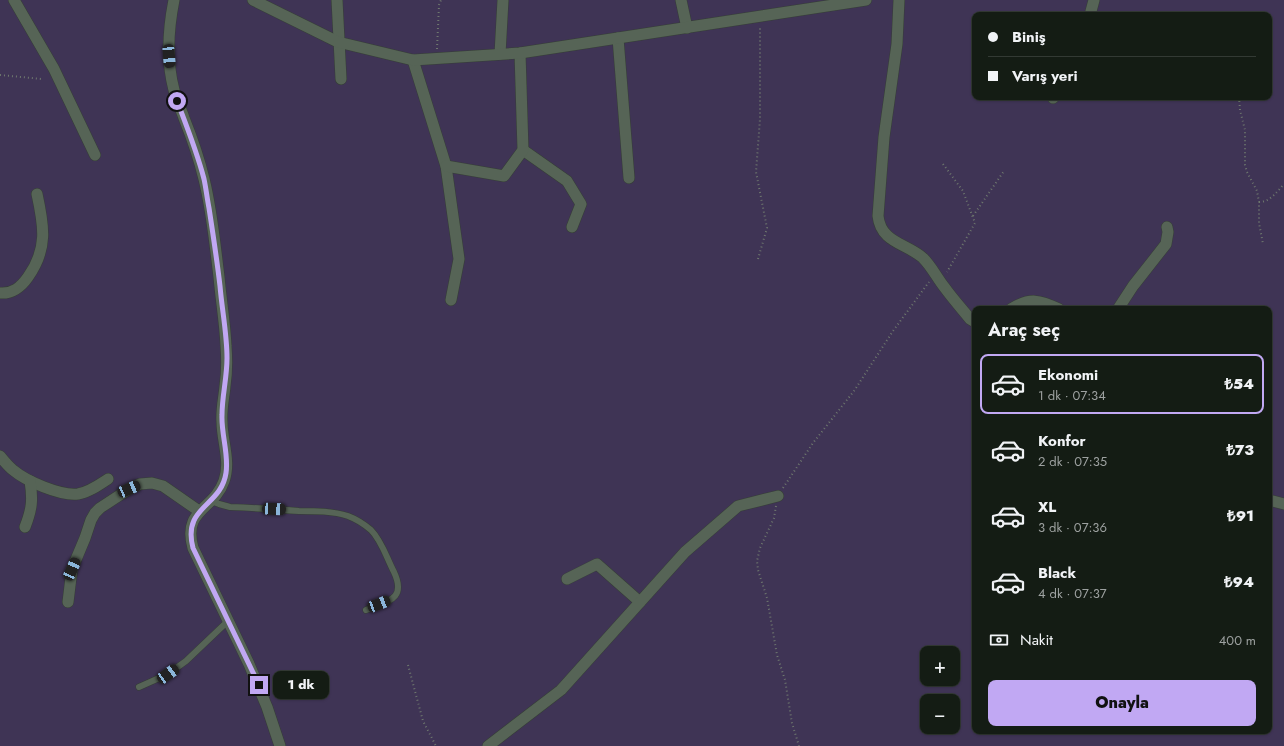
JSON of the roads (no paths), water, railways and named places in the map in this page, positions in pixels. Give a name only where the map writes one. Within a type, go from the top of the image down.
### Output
[{"type":"street","points":[[14,0],[54,69],[95,154]]},
{"type":"street","points":[[174,0],[169,43],[170,69],[174,91],[190,133],[204,179],[214,238],[226,345],[226,372],[222,418],[226,474],[220,491],[195,518],[191,536],[193,548],[259,685],[280,746]]},
{"type":"street","points":[[253,0],[338,42],[413,60],[520,53],[760,16],[806,5],[866,0]]},
{"type":"street","points":[[336,0],[340,79]]},
{"type":"street","points":[[500,54],[503,0]]},
{"type":"street","points":[[682,0],[687,28]]},
{"type":"street","points":[[899,0],[897,44],[884,137],[878,216],[879,223],[886,236],[922,258],[932,268],[938,278],[972,320]]},
{"type":"street","points":[[1091,12],[1094,0]]},
{"type":"street","points":[[618,38],[629,178]]},
{"type":"street","points":[[446,166],[504,176],[523,150],[520,53]]},
{"type":"street","points":[[413,60],[446,166],[459,258],[451,300]]},
{"type":"street","points":[[523,150],[567,181],[581,204],[572,227]]},
{"type":"street","points":[[0,293],[6,294],[15,291],[22,285],[35,268],[42,248],[43,221],[37,194]]},
{"type":"street","points":[[1120,306],[1133,286],[1166,244],[1168,238],[1167,227]]},
{"type":"street","points":[[1017,306],[1035,300],[1053,306]]},
{"type":"street","points":[[0,456],[12,469],[30,481],[64,493],[78,494],[94,488],[108,479]]},
{"type":"street","points":[[25,527],[31,512],[33,497],[30,481]]},
{"type":"street","points":[[68,602],[72,569],[91,520],[100,508],[129,489],[140,484],[152,483],[163,486],[199,512]]},
{"type":"street","points":[[488,746],[561,690],[685,552],[738,506],[778,496]]},
{"type":"street","points":[[1272,501],[1284,504]]},
{"type":"street","points":[[567,579],[597,564],[640,602]]},
{"type":"lane","points":[[211,501],[230,507],[340,514],[353,518],[366,526],[376,536],[397,580],[399,588],[392,599],[366,610]]},
{"type":"lane","points":[[139,687],[168,674],[186,661],[228,621]]}]
